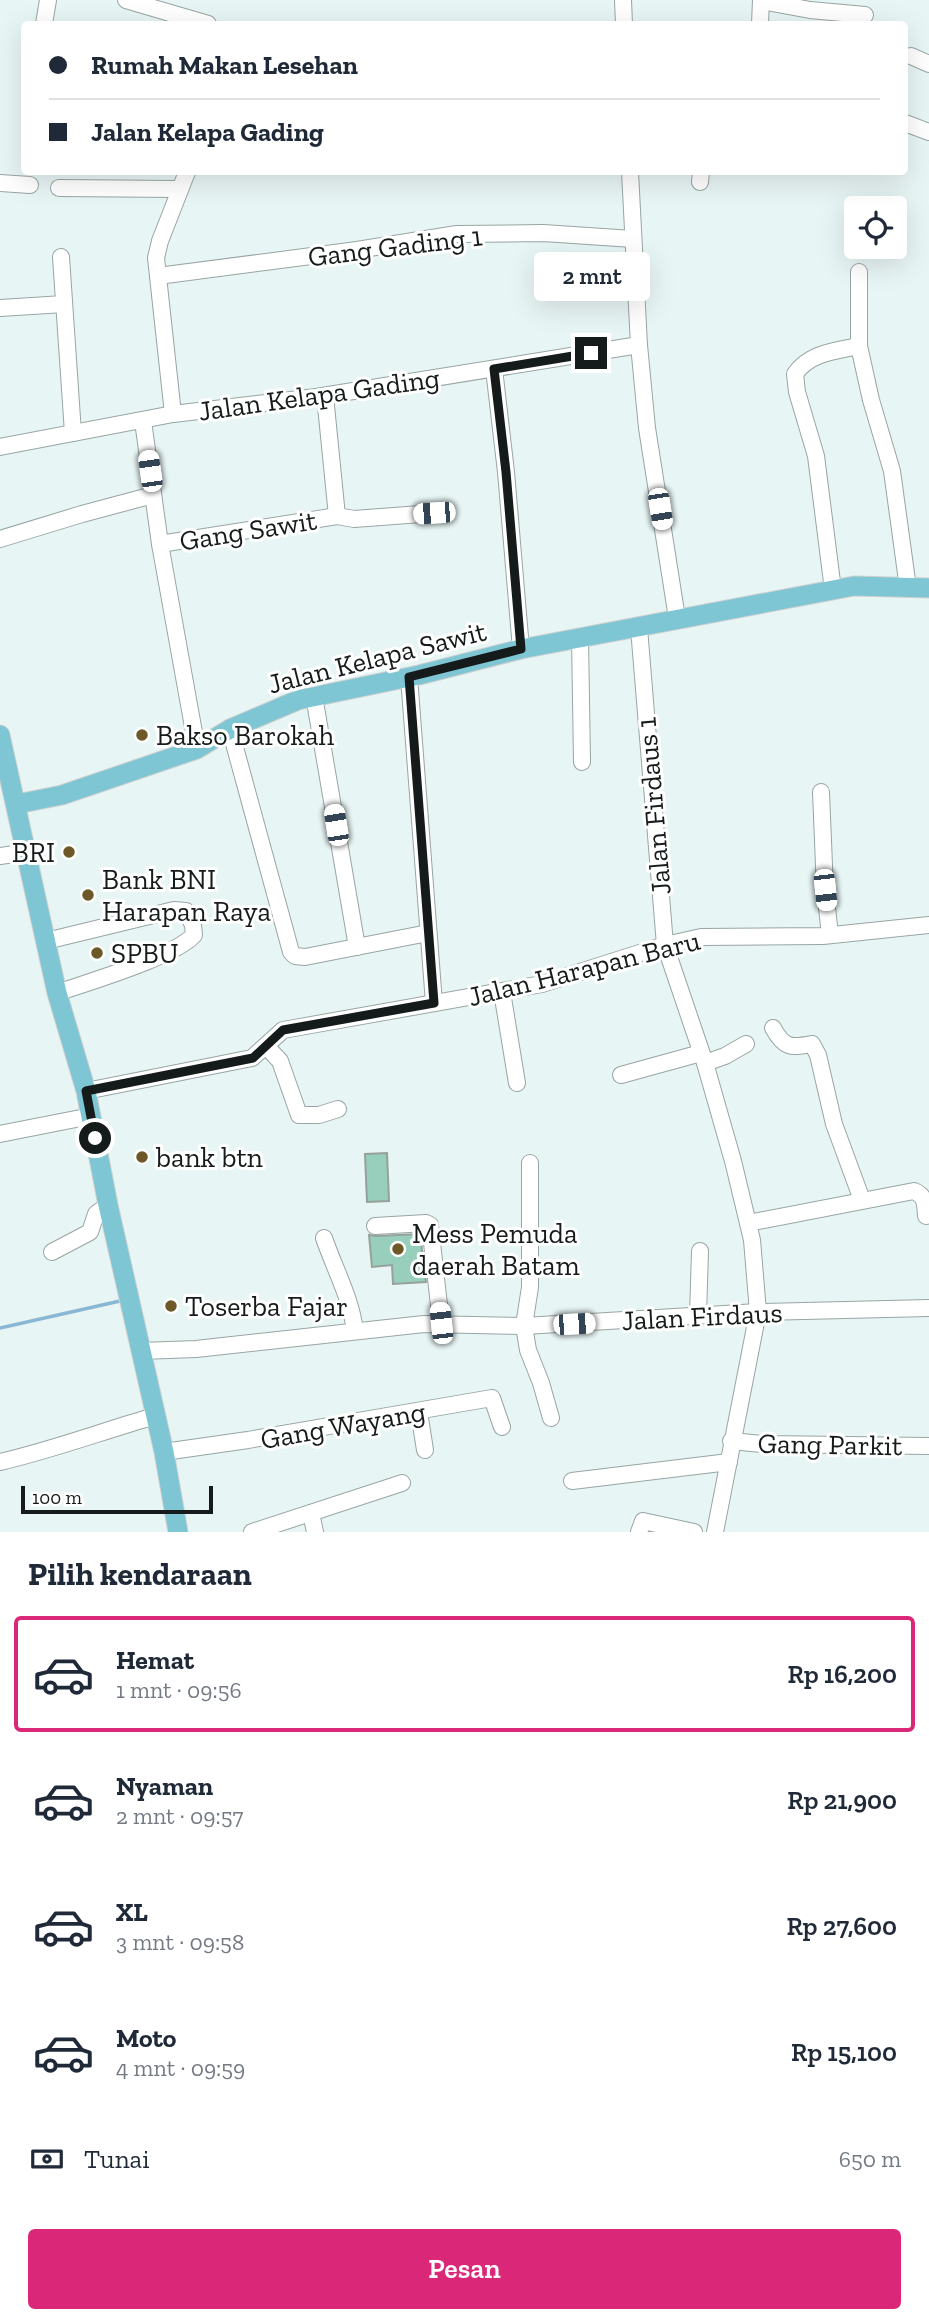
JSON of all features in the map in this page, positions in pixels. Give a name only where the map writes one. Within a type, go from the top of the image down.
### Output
[{"type":"main road","name":"Jalan Kelapa Sawit","points":[[17,804],[62,795],[197,749],[230,729],[298,700],[314,696],[409,677],[521,649],[853,586],[929,589]]},
{"type":"main road","points":[[0,735],[57,993],[86,1091],[107,1205],[163,1452],[178,1532]]},
{"type":"street","points":[[44,21],[48,0]]},
{"type":"street","points":[[126,0],[198,21]]},
{"type":"street","points":[[623,0],[624,21]]},
{"type":"street","points":[[760,21],[761,0],[810,10],[865,15]]},
{"type":"street","points":[[911,57],[929,64]]},
{"type":"street","points":[[908,124],[929,132]]},
{"type":"street","points":[[173,414],[156,258],[186,175]]},
{"type":"street","points":[[630,175],[639,345],[647,428],[677,618]]},
{"type":"street","points":[[0,183],[30,185]]},
{"type":"street","points":[[58,188],[179,189]]},
{"type":"street","name":"Gang Gading 1","points":[[158,276],[457,234],[544,233],[633,239]]},
{"type":"street","points":[[61,257],[73,433]]},
{"type":"street","points":[[859,272],[859,346],[871,400],[892,471],[908,587]]},
{"type":"street","points":[[0,308],[64,304]]},
{"type":"street","name":"Jalan Kelapa Gading","points":[[0,446],[173,414],[325,396],[639,345]]},
{"type":"street","points":[[833,590],[816,456],[794,374],[803,363],[823,354],[859,346]]},
{"type":"street","points":[[494,369],[521,649]]},
{"type":"street","name":"Gang Sawit","points":[[325,396],[337,516]]},
{"type":"street","points":[[143,421],[160,544],[197,749]]},
{"type":"street","points":[[0,539],[153,495]]},
{"type":"street","name":"Gang Sawit","points":[[160,544],[337,516],[354,519],[434,513]]},
{"type":"street","name":"Jalan Firdaus 1","points":[[639,628],[665,944],[703,1058],[752,1240],[758,1312],[715,1532]]},
{"type":"street","points":[[580,638],[582,762]]},
{"type":"street","points":[[409,677],[434,1003]]},
{"type":"street","points":[[314,696],[357,947]]},
{"type":"street","points":[[230,729],[290,952],[295,956],[305,957],[428,933]]},
{"type":"street","points":[[821,792],[830,935]]},
{"type":"street","points":[[0,856],[27,852]]},
{"type":"street","points":[[46,941],[174,910],[186,911],[193,925],[194,936],[187,943],[57,993]]},
{"type":"street","name":"Jalan Harapan Baru","points":[[86,1091],[253,1058],[283,1030],[542,984],[665,944],[701,937],[830,935],[929,925]]},
{"type":"street","points":[[502,992],[517,1083]]},
{"type":"street","points":[[773,1028],[781,1043],[812,1044],[818,1055],[834,1124],[862,1200]]},
{"type":"street","points":[[621,1075],[703,1058],[746,1044]]},
{"type":"street","points":[[266,1046],[280,1061],[299,1115],[319,1115],[338,1109]]},
{"type":"street","points":[[0,1134],[91,1116]]},
{"type":"street","points":[[530,1163],[530,1287],[524,1326],[528,1350],[551,1418]]},
{"type":"street","points":[[748,1223],[914,1191],[924,1199],[926,1216]]},
{"type":"street","points":[[52,1252],[90,1232],[96,1214],[107,1205]]},
{"type":"street","points":[[375,1226],[426,1223],[430,1226],[441,1323]]},
{"type":"street","points":[[324,1238],[335,1271],[348,1294],[355,1331]]},
{"type":"street","points":[[698,1316],[700,1251]]},
{"type":"street","name":"Jalan Firdaus","points":[[141,1351],[196,1349],[441,1323],[524,1326],[758,1312],[929,1308]]},
{"type":"street","name":"Gang Wayang","points":[[163,1452],[492,1398],[502,1427]]},
{"type":"street","points":[[419,1412],[425,1450]]},
{"type":"street","points":[[0,1462],[38,1453],[87,1435],[155,1416]]},
{"type":"street","name":"Gang Parkit","points":[[731,1441],[762,1444],[929,1446]]},
{"type":"street","points":[[572,1480],[729,1462]]},
{"type":"street","points":[[252,1532],[402,1483]]},
{"type":"street","points":[[311,1513],[315,1532]]},
{"type":"street","points":[[641,1526],[694,1532]]},
{"type":"building","points":[[387,1153],[389,1201],[367,1202],[365,1154]]},
{"type":"building","name":"Mess Pemuda daerah Batam","points":[[420,1234],[426,1282],[393,1284],[392,1265],[372,1267],[369,1235]]},
{"type":"waterway","points":[[0,1328],[120,1301]]},
{"type":"place","name":"Bakso Barokah","points":[[142,735]]},
{"type":"place","name":"BRI","points":[[69,852]]},
{"type":"place","name":"Bank BNI Harapan Raya","points":[[88,895]]},
{"type":"place","name":"SPBU","points":[[97,953]]},
{"type":"place","name":"bank btn","points":[[142,1157]]},
{"type":"place","name":"Mess Pemuda daerah Batam","points":[[398,1249]]},
{"type":"place","name":"Toserba Fajar","points":[[171,1306]]},
{"type":"route","points":[[95,1138],[86,1091],[253,1058],[283,1030],[434,1003],[422,874],[409,677],[521,649],[494,369],[591,353]]}]
